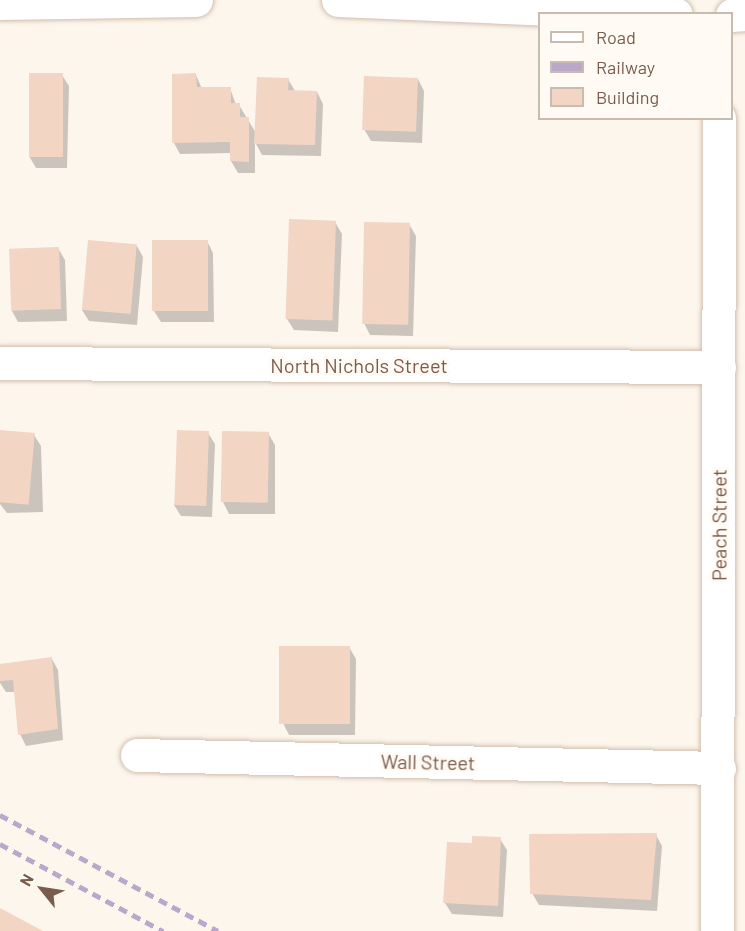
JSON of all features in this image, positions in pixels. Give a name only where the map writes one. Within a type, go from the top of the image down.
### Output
[{"type":"street","points":[[0,3],[196,0]]},
{"type":"street","points":[[338,0],[628,12]]},
{"type":"street","name":"Peach Street","points":[[717,931],[719,120]]},
{"type":"street","name":"North Nichols Street","points":[[0,363],[719,367]]},
{"type":"street","name":"Wall Street","points":[[137,755],[719,768]]},
{"type":"building","points":[[29,73],[63,73],[63,157],[29,157]]},
{"type":"building","points":[[196,73],[197,87],[231,87],[231,103],[240,103],[240,117],[249,117],[249,162],[230,161],[230,142],[172,143],[172,74]]},
{"type":"building","points":[[364,76],[418,78],[416,132],[362,130]]},
{"type":"building","points":[[257,77],[289,78],[288,90],[317,91],[315,145],[254,144]]},
{"type":"building","points":[[289,219],[336,221],[332,321],[286,319]]},
{"type":"building","points":[[364,222],[410,223],[408,325],[362,324]]},
{"type":"building","points":[[88,240],[137,244],[131,314],[82,310]]},
{"type":"building","points":[[152,240],[208,240],[208,311],[152,311]]},
{"type":"building","points":[[59,247],[61,309],[11,311],[9,249]]},
{"type":"building","points":[[0,430],[35,433],[29,505],[0,502]]},
{"type":"building","points":[[177,430],[209,431],[206,506],[174,505]]},
{"type":"building","points":[[222,431],[269,432],[268,503],[221,502]]},
{"type":"building","points":[[279,646],[350,646],[350,724],[279,724]]},
{"type":"building","points":[[52,657],[58,729],[18,735],[13,680],[0,681],[0,664]]},
{"type":"building","points":[[657,833],[651,900],[530,894],[529,834]]},
{"type":"building","points":[[472,836],[501,837],[498,906],[443,903],[447,842],[472,843]]},
{"type":"building","points":[[0,908],[43,931],[0,931]]},
{"type":"railway","points":[[0,815],[218,931]]},
{"type":"railway","points":[[0,844],[163,931]]}]
